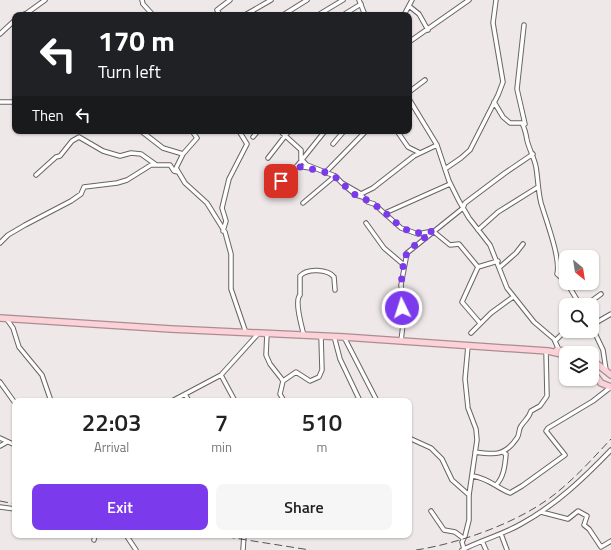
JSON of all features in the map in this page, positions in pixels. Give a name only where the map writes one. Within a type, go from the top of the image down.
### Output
[{"type":"highway","points":[[3,318],[258,334],[267,333],[304,336],[334,336],[547,351],[559,354]]},
{"type":"highway","points":[[547,351],[559,350]]},
{"type":"highway","points":[[599,366],[609,374]]},
{"type":"highway","points":[[599,380],[601,383],[611,387]]},
{"type":"street","points":[[28,12],[44,0]]},
{"type":"street","points":[[142,0],[143,4],[150,12]]},
{"type":"street","points":[[218,12],[217,10],[230,0]]},
{"type":"street","points":[[251,12],[271,0]]},
{"type":"street","points":[[288,12],[307,0]]},
{"type":"street","points":[[323,12],[343,0]]},
{"type":"street","points":[[406,12],[412,0]]},
{"type":"street","points":[[412,40],[469,0]]},
{"type":"street","points":[[445,170],[470,150],[503,82],[493,23],[496,0]]},
{"type":"street","points":[[347,12],[360,2],[364,12]]},
{"type":"street","points":[[410,6],[419,14],[428,30]]},
{"type":"street","points":[[0,34],[12,23]]},
{"type":"street","points":[[524,25],[517,89],[527,139],[533,154],[541,204],[546,214],[548,229],[559,267]]},
{"type":"street","points":[[412,90],[425,80]]},
{"type":"street","points":[[0,102],[12,102]]},
{"type":"street","points":[[494,102],[503,117],[510,123],[522,123],[527,133]]},
{"type":"street","points":[[412,107],[436,144],[450,184],[463,208],[490,245],[512,297],[534,322],[555,341],[559,350]]},
{"type":"street","points":[[145,134],[163,148],[183,154]]},
{"type":"street","points":[[195,134],[197,138],[183,154],[176,168],[185,183],[207,202],[223,231],[231,254],[230,289],[246,333]]},
{"type":"street","points":[[223,231],[226,221],[222,208],[229,179],[247,144],[241,134]]},
{"type":"street","points":[[281,181],[297,166],[323,134]]},
{"type":"street","points":[[333,144],[341,134]]},
{"type":"street","points":[[324,173],[363,134]]},
{"type":"street","points":[[399,134],[408,147],[420,153]]},
{"type":"street","points":[[268,158],[285,135],[302,150],[301,160]]},
{"type":"street","points":[[36,175],[56,157],[60,156],[72,141],[79,137],[103,151],[120,156],[141,154],[155,164]]},
{"type":"street","points":[[342,183],[360,194],[373,188],[420,153],[436,144]]},
{"type":"street","points":[[401,341],[404,316],[401,285],[404,258],[410,249],[463,208],[466,203],[505,172],[533,154]]},
{"type":"street","points":[[301,160],[307,165],[324,173],[335,176],[356,195],[364,197],[385,213],[401,228],[418,234],[433,231]]},
{"type":"street","points":[[0,243],[25,225],[71,201],[80,194],[84,187],[117,183],[127,180],[148,166],[155,164],[170,165],[174,171],[178,172]]},
{"type":"street","points":[[297,166],[316,168]]},
{"type":"street","points":[[364,197],[391,174]]},
{"type":"street","points":[[303,203],[335,176]]},
{"type":"street","points":[[385,213],[450,184]]},
{"type":"street","points":[[478,230],[498,212],[538,187]]},
{"type":"street","points":[[366,223],[384,248],[404,265]]},
{"type":"street","points":[[433,231],[450,245],[459,244],[478,267]]},
{"type":"street","points":[[500,267],[516,253],[523,244]]},
{"type":"street","points":[[480,323],[462,302],[478,267],[498,261]]},
{"type":"street","points":[[304,336],[297,304],[297,298],[300,295],[300,276],[306,272],[312,271],[330,273],[334,277],[334,290]]},
{"type":"street","points":[[596,298],[601,294]]},
{"type":"street","points":[[471,333],[480,323],[512,297]]},
{"type":"street","points":[[599,322],[611,314]]},
{"type":"street","points":[[3,318],[13,328],[19,346],[42,375],[50,398]]},
{"type":"street","points":[[267,333],[266,355],[283,381]]},
{"type":"street","points":[[178,398],[221,375],[258,334]]},
{"type":"street","points":[[281,398],[280,394],[283,381],[296,372],[310,380],[319,377],[322,370],[321,336]]},
{"type":"street","points":[[334,336],[340,359],[359,398]]},
{"type":"street","points":[[344,337],[375,398]]},
{"type":"street","points":[[555,341],[559,337]]},
{"type":"street","points":[[598,338],[603,350],[609,374]]},
{"type":"street","points":[[468,346],[465,379],[468,408],[477,435],[473,476],[469,495],[469,520],[462,542],[463,549],[522,524],[540,512],[578,483],[611,450]]},
{"type":"street","points":[[476,452],[496,454],[502,452],[517,439],[519,428],[529,417],[531,411],[540,406],[545,399],[547,351]]},
{"type":"street","points":[[221,375],[233,398]]},
{"type":"street","points":[[0,382],[12,399]]},
{"type":"street","points":[[473,476],[486,479],[510,493],[522,486],[565,455],[546,431],[593,401],[611,387]]},
{"type":"street","points":[[185,394],[187,398]]},
{"type":"street","points":[[0,438],[12,444]]},
{"type":"street","points":[[412,439],[431,448],[442,459],[452,480],[469,495]]},
{"type":"street","points":[[0,446],[7,442]]},
{"type":"street","points":[[496,485],[502,479],[505,463],[506,454],[502,452]]},
{"type":"street","points":[[0,508],[12,510]]},
{"type":"street","points":[[431,511],[444,530],[455,532],[463,538]]},
{"type":"street","points":[[540,512],[568,519],[578,511],[587,516],[584,525],[589,529],[601,547],[611,541]]},
{"type":"street","points":[[501,534],[507,550]]},
{"type":"street","points":[[128,538],[136,550]]},
{"type":"street","points":[[243,550],[244,538]]},
{"type":"street","points":[[482,541],[486,550]]},
{"type":"railway","points":[[416,550],[434,547],[473,536],[530,511],[547,500],[568,483],[611,439]]},
{"type":"railway","points":[[0,501],[12,503]]},
{"type":"railway","points":[[234,538],[310,550]]},
{"type":"route","points":[[281,181],[297,166],[303,168],[316,168],[324,173],[335,176],[350,191],[356,195],[364,197],[368,202],[374,204],[380,211],[385,213],[401,228],[418,234],[433,231],[410,249],[404,258],[404,275],[401,285],[402,308]]}]
